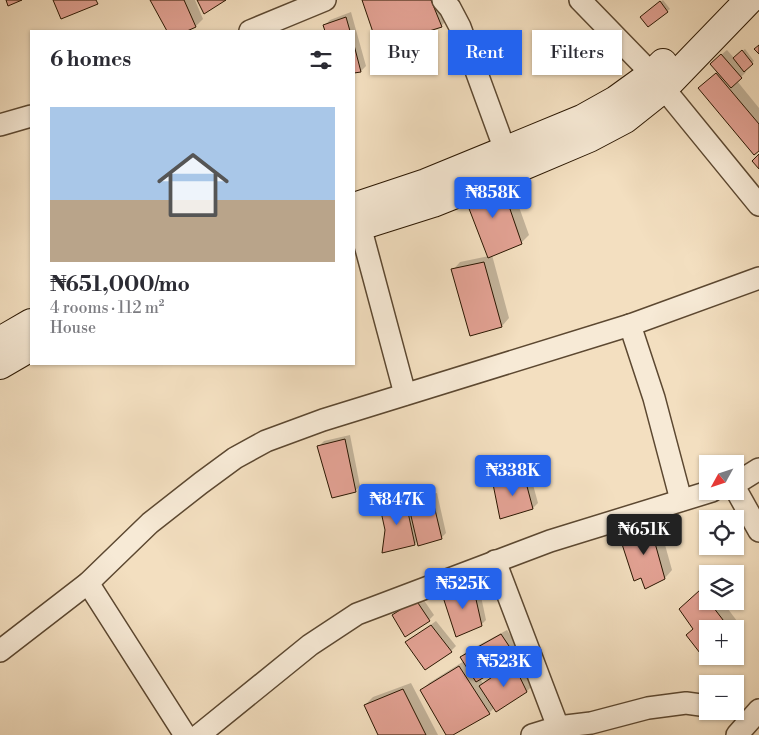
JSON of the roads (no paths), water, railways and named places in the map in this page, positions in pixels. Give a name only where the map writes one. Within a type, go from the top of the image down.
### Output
[{"type":"main road","points":[[658,81],[724,0]]},
{"type":"main road","points":[[356,221],[432,203],[589,138],[620,109],[658,81],[748,0]]},
{"type":"main road","points":[[356,221],[426,183],[582,119],[620,109]]},
{"type":"main road","points":[[0,341],[30,324]]},
{"type":"main road","points":[[0,365],[30,348]]},
{"type":"street","points":[[252,30],[325,0]]},
{"type":"street","points":[[443,0],[450,8],[460,27],[505,150]]},
{"type":"street","points":[[580,0],[658,81],[759,204]]},
{"type":"street","points":[[0,125],[30,116]]},
{"type":"street","points":[[356,221],[405,394]]},
{"type":"street","points":[[0,651],[88,583],[150,523],[235,458],[266,441],[323,420],[630,325],[759,278]]},
{"type":"street","points":[[630,325],[654,398],[681,500]]},
{"type":"street","points":[[744,478],[759,469]]},
{"type":"street","points":[[199,735],[310,645],[357,614],[550,541],[699,495]]},
{"type":"street","points":[[742,500],[759,531]]},
{"type":"street","points":[[495,561],[558,727]]},
{"type":"street","points":[[88,583],[185,735]]},
{"type":"street","points":[[532,735],[558,727],[591,723],[648,708],[686,703],[699,705]]},
{"type":"street","points":[[744,709],[758,710]]},
{"type":"street","points":[[737,735],[758,710]]}]
